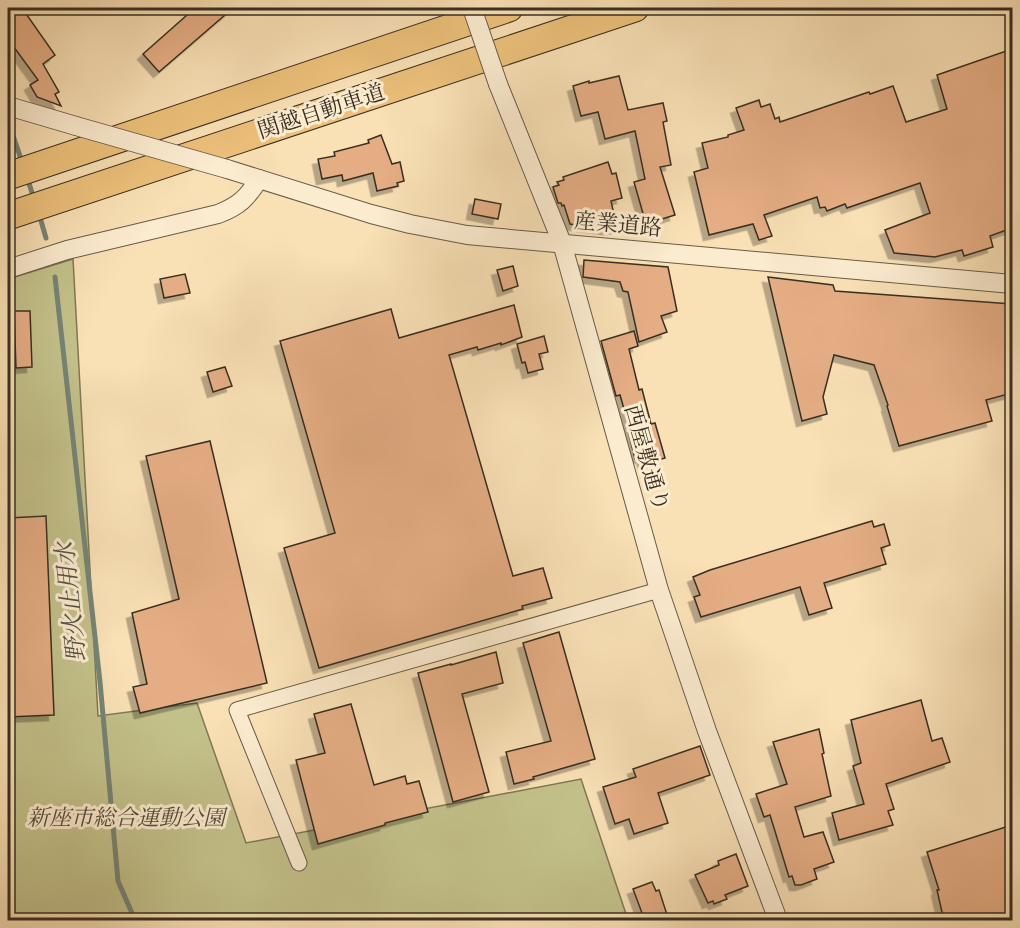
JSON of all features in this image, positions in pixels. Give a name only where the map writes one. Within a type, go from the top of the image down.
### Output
[{"type":"highway","name":"関越自動車道","points":[[8,176],[508,8]]},
{"type":"highway","name":"関越自動車道","points":[[8,216],[635,8]]},
{"type":"street","name":"西屋敷通り","points":[[472,8],[498,84],[562,243],[659,590],[707,731],[778,921]]},
{"type":"street","name":"産業道路","points":[[8,106],[371,214],[467,235],[1012,284]]},
{"type":"street","points":[[8,269],[67,249],[231,210],[242,202],[259,180]]},
{"type":"street","points":[[299,863],[237,710],[659,590]]},
{"type":"green space","name":"新座市総合運動公園","points":[[73,259],[98,716],[197,703],[246,843],[581,779],[628,920],[8,920],[8,279]]},
{"type":"building","points":[[12,8],[22,8],[55,55],[43,64],[59,92],[55,94],[61,106],[37,97],[30,85],[38,80],[8,39],[8,12]]},
{"type":"building","points":[[195,8],[233,8],[159,72],[143,54]]},
{"type":"building","points":[[1012,49],[1012,228],[990,236],[993,247],[964,256],[962,250],[935,257],[894,253],[885,230],[930,213],[920,183],[847,208],[845,204],[827,211],[825,207],[820,208],[817,197],[764,215],[772,236],[759,240],[753,224],[709,235],[694,172],[708,168],[702,143],[728,137],[728,135],[744,130],[736,108],[759,100],[761,107],[770,104],[775,119],[779,117],[780,122],[893,86],[906,122],[947,109],[937,75]]},
{"type":"building","points":[[619,76],[628,110],[663,103],[667,121],[663,122],[671,165],[660,167],[675,215],[646,224],[634,182],[645,179],[635,131],[605,139],[598,112],[581,116],[573,86]]},
{"type":"building","points":[[381,135],[392,164],[400,162],[404,181],[397,183],[398,186],[377,191],[373,173],[343,181],[342,175],[322,179],[318,159],[335,156],[334,152],[369,143],[368,140]]},
{"type":"building","points":[[608,162],[612,174],[616,173],[622,198],[611,201],[617,228],[607,229],[570,224],[564,205],[558,203],[553,187],[559,185],[557,182],[564,180],[563,177]]},
{"type":"building","points":[[475,199],[501,204],[498,219],[472,214]]},
{"type":"building","points":[[584,260],[668,267],[677,311],[661,316],[667,332],[639,342],[628,292],[623,291],[620,282],[583,277]]},
{"type":"building","points":[[513,266],[518,286],[503,291],[497,270]]},
{"type":"building","points":[[185,274],[190,293],[164,298],[160,279]]},
{"type":"building","points":[[768,277],[833,285],[835,291],[1012,304],[1012,393],[986,400],[992,421],[899,446],[874,365],[834,355],[823,397],[827,414],[802,421]]},
{"type":"building","points":[[514,305],[522,337],[501,345],[501,343],[478,350],[477,347],[449,355],[513,576],[543,568],[552,598],[522,606],[523,609],[319,668],[284,548],[335,533],[280,341],[391,309],[399,338]]},
{"type":"building","points":[[14,311],[30,311],[32,367],[16,368]]},
{"type":"building","points":[[634,331],[638,346],[629,349],[639,390],[642,389],[651,424],[655,423],[665,458],[644,464],[642,457],[635,459],[620,395],[616,396],[601,341]]},
{"type":"building","points":[[544,336],[548,352],[539,354],[543,369],[528,373],[525,362],[522,363],[517,344]]},
{"type":"building","points":[[225,367],[232,386],[213,392],[207,372]]},
{"type":"building","points":[[210,441],[267,683],[140,713],[133,687],[147,684],[132,613],[179,599],[146,456]]},
{"type":"building","points":[[46,516],[54,715],[8,717],[8,518]]},
{"type":"building","points":[[872,521],[874,527],[884,524],[890,545],[881,548],[886,564],[824,583],[832,608],[809,615],[800,587],[701,617],[694,597],[700,595],[693,577]]},
{"type":"building","points":[[559,632],[595,759],[514,784],[506,752],[551,741],[523,643]]},
{"type":"building","points":[[496,652],[503,683],[462,694],[489,792],[453,802],[418,673]]},
{"type":"building","points":[[921,700],[932,741],[942,738],[950,762],[886,784],[894,809],[888,811],[893,825],[839,840],[832,813],[864,804],[853,766],[861,763],[851,720]]},
{"type":"building","points":[[351,704],[374,785],[405,776],[407,784],[419,781],[428,812],[318,844],[296,760],[325,753],[314,714]]},
{"type":"building","points":[[819,729],[831,796],[795,807],[804,837],[823,832],[834,862],[814,869],[817,879],[795,885],[792,876],[789,877],[770,815],[764,817],[756,794],[787,784],[773,742]]},
{"type":"building","points":[[700,746],[710,775],[658,793],[668,823],[634,834],[629,819],[615,824],[603,787],[636,777],[633,769]]},
{"type":"building","points":[[1012,825],[1012,921],[944,921],[937,890],[939,890],[927,852]]},
{"type":"building","points":[[736,854],[748,886],[725,895],[727,899],[714,904],[713,901],[708,903],[695,875],[719,865],[718,861]]},
{"type":"building","points":[[652,882],[656,891],[659,890],[669,921],[645,921],[633,889]]},
{"type":"waterway","name":"野火止用水","points":[[8,121],[22,162]]},
{"type":"waterway","name":"野火止用水","points":[[27,177],[34,199]]},
{"type":"waterway","name":"野火止用水","points":[[39,214],[46,238]]},
{"type":"waterway","name":"野火止用水","points":[[55,277],[100,682],[118,881],[135,920]]}]
